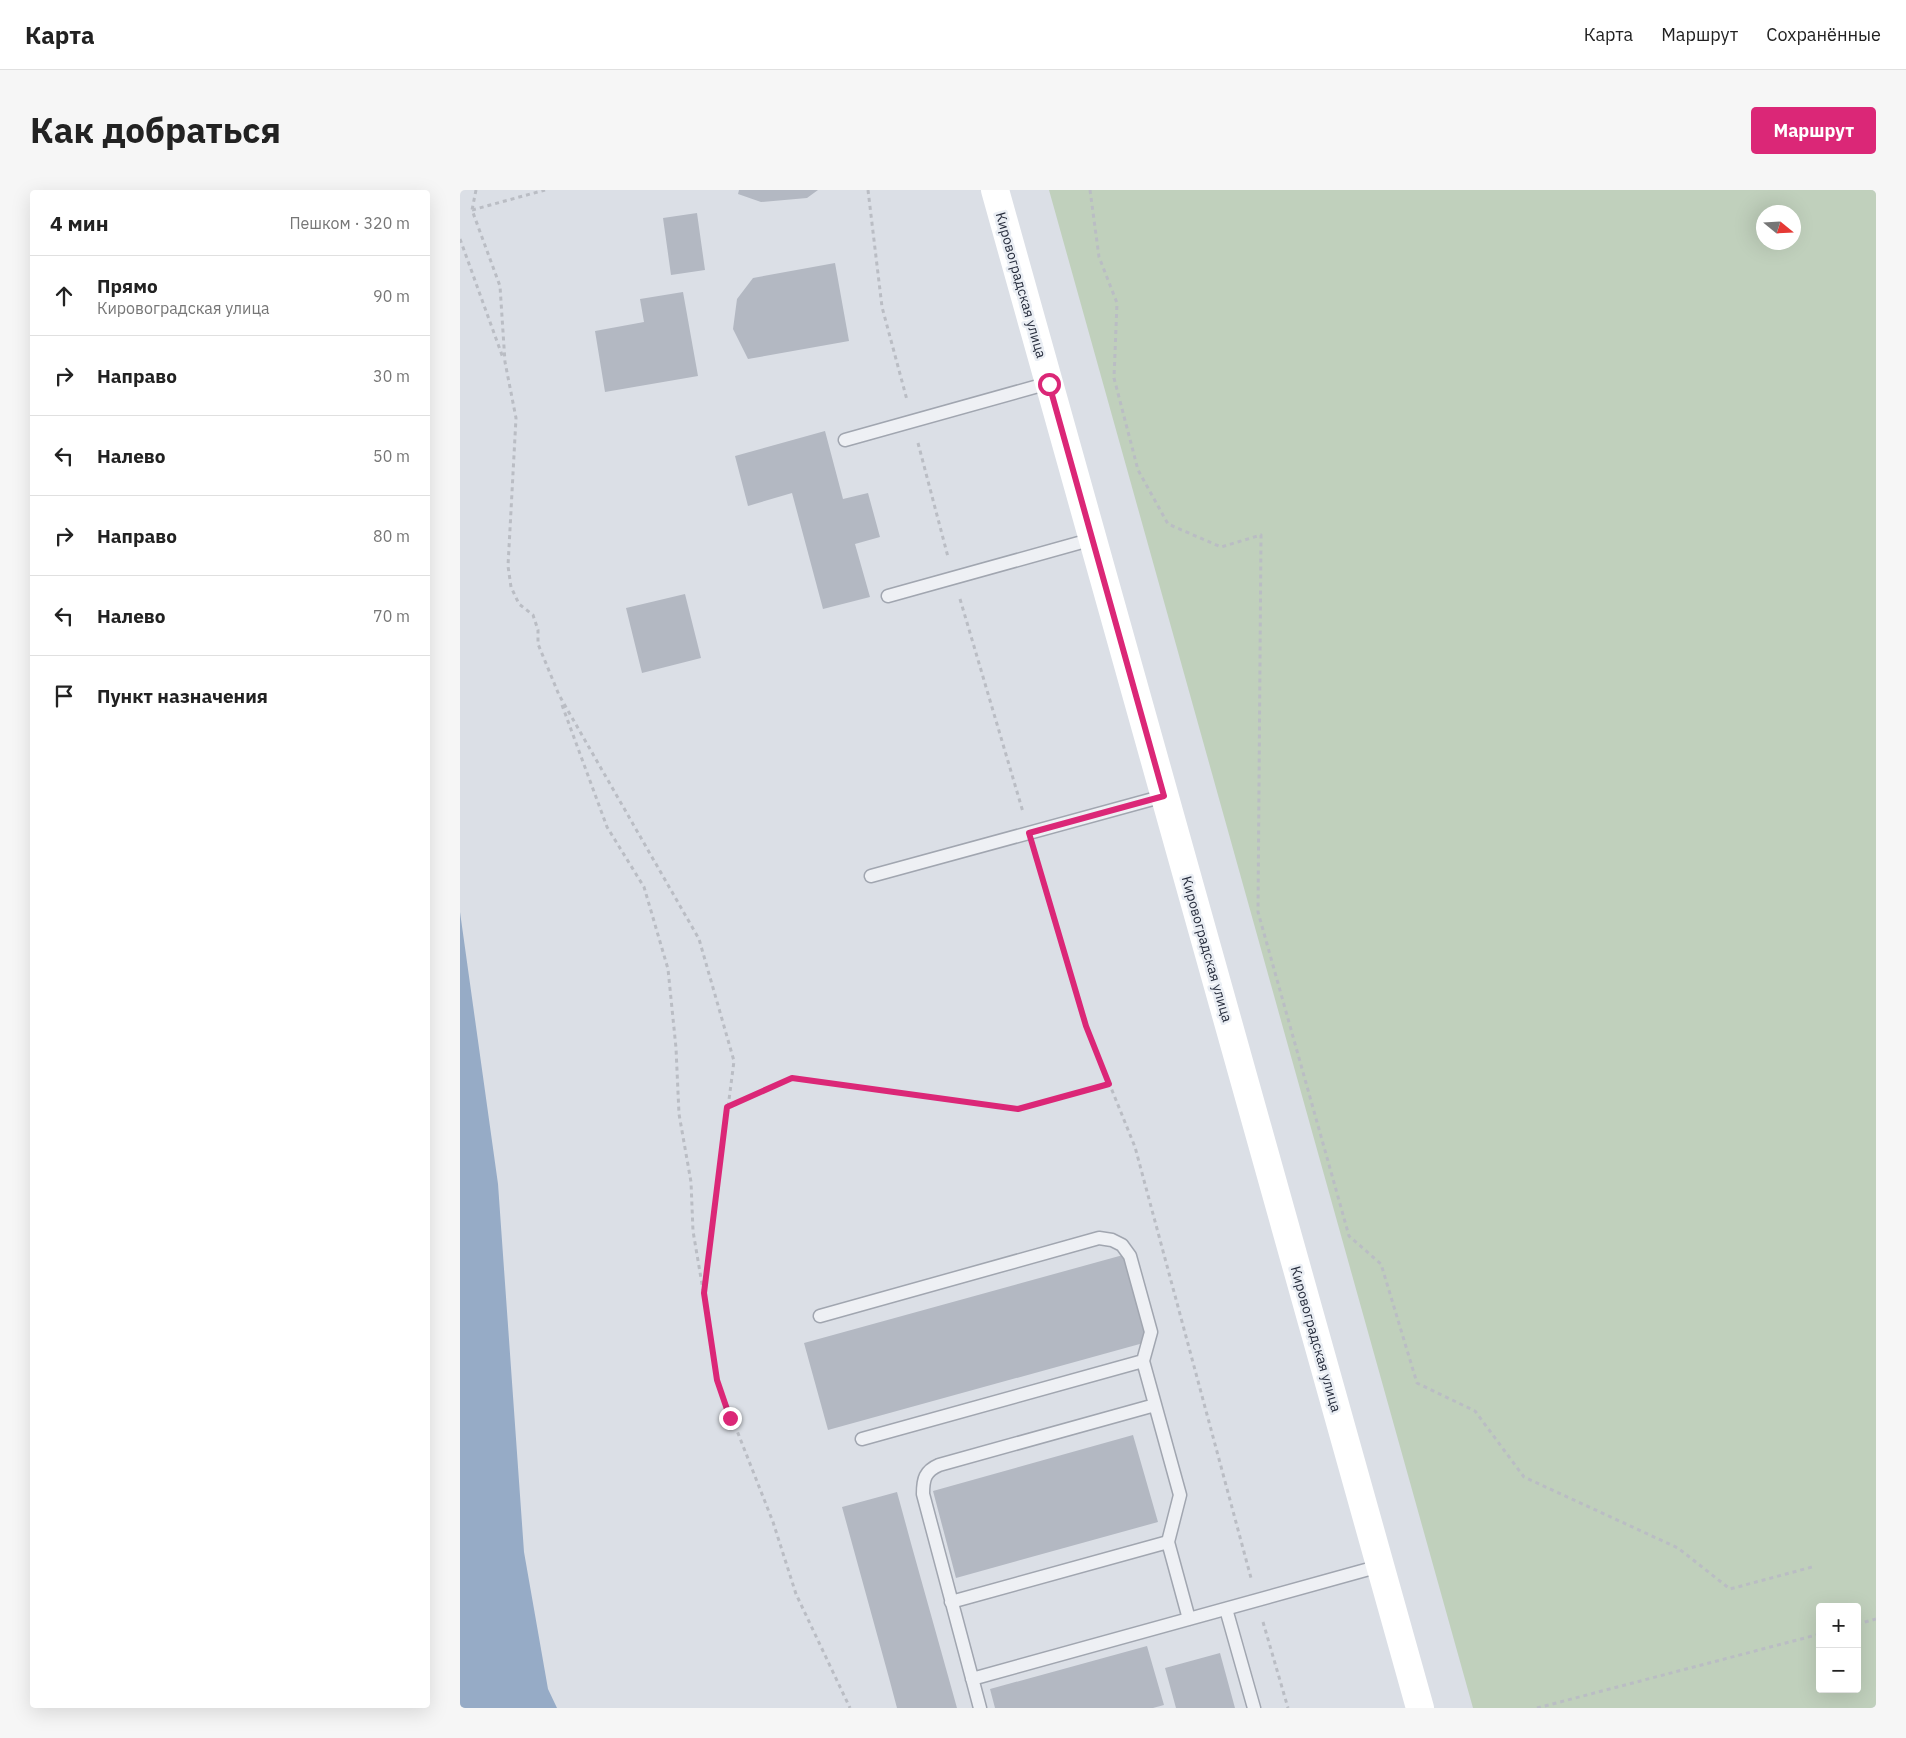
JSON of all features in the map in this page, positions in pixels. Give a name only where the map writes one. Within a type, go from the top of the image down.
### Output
[{"type":"main road","name":"Кировоградская улица","points":[[995,190],[1420,1708]]},
{"type":"lane","points":[[845,440],[1049,384]]},
{"type":"lane","points":[[888,596],[1093,539]]},
{"type":"lane","points":[[871,876],[1164,796]]},
{"type":"lane","points":[[820,1316],[1099,1238],[1112,1240],[1122,1245],[1130,1256],[1151,1332],[1143,1362],[1180,1495],[1168,1542],[1189,1619]]},
{"type":"lane","points":[[862,1439],[1143,1362]]},
{"type":"lane","points":[[980,1708],[923,1494],[923,1480],[929,1470],[939,1465],[1155,1405]]},
{"type":"lane","points":[[951,1602],[1168,1542]]},
{"type":"lane","points":[[972,1679],[1380,1566]]},
{"type":"lane","points":[[1226,1609],[1254,1708]]},
{"type":"path","points":[[476,190],[472,210],[500,286],[504,362]]},
{"type":"path","points":[[472,210],[545,190]]},
{"type":"path","points":[[868,190],[882,307],[954,578],[1086,1026],[1135,1147],[1257,1601],[1288,1708]]},
{"type":"path","points":[[1090,190],[1099,257],[1117,303],[1114,378],[1138,470],[1168,524],[1221,547],[1261,535],[1258,912],[1349,1236],[1381,1264],[1417,1383],[1475,1411],[1524,1477],[1678,1548],[1730,1589],[1812,1567]]},
{"type":"path","points":[[460,239],[504,362],[516,418],[508,566],[511,587],[519,604],[533,615],[538,630],[538,644],[559,695],[607,827],[644,887],[668,969],[676,1048],[679,1114],[691,1182],[694,1231],[717,1380],[730,1418],[773,1522],[796,1594],[850,1708]]},
{"type":"path","points":[[559,695],[699,939],[734,1061],[704,1293]]},
{"type":"path","points":[[727,1107],[792,1078],[1018,1109],[1109,1084]]},
{"type":"path","points":[[1861,1623],[1876,1619]]},
{"type":"path","points":[[1537,1708],[1816,1635]]},
{"type":"green space","points":[[1049,190],[1876,190],[1876,1708],[1473,1708]]},
{"type":"water","points":[[460,912],[498,1184],[524,1552],[548,1689],[557,1708],[460,1708]]},
{"type":"building","points":[[739,190],[818,190],[807,198],[761,202],[738,194]]},
{"type":"building","points":[[697,213],[705,270],[671,275],[663,218]]},
{"type":"building","points":[[835,263],[849,341],[748,359],[733,329],[737,299],[753,278]]},
{"type":"building","points":[[683,292],[698,376],[605,392],[595,331],[644,322],[640,299]]},
{"type":"building","points":[[825,431],[843,499],[868,493],[880,537],[855,544],[870,597],[823,609],[792,493],[748,506],[735,456]]},
{"type":"building","points":[[685,594],[701,658],[642,673],[626,608]]},
{"type":"building","points":[[1123,1255],[1147,1342],[828,1430],[804,1343]]},
{"type":"building","points":[[1133,1435],[1158,1522],[956,1578],[933,1491]]},
{"type":"building","points":[[897,1492],[957,1708],[897,1708],[842,1507]]},
{"type":"building","points":[[1147,1646],[1164,1705],[1153,1708],[995,1708],[990,1689]]},
{"type":"building","points":[[1220,1653],[1235,1708],[1176,1708],[1165,1668]]},
{"type":"route","points":[[730,1418],[717,1380],[704,1293],[709,1265],[727,1107],[792,1078],[1018,1109],[1109,1084],[1086,1026],[1029,833],[1164,796],[1049,384]]}]
